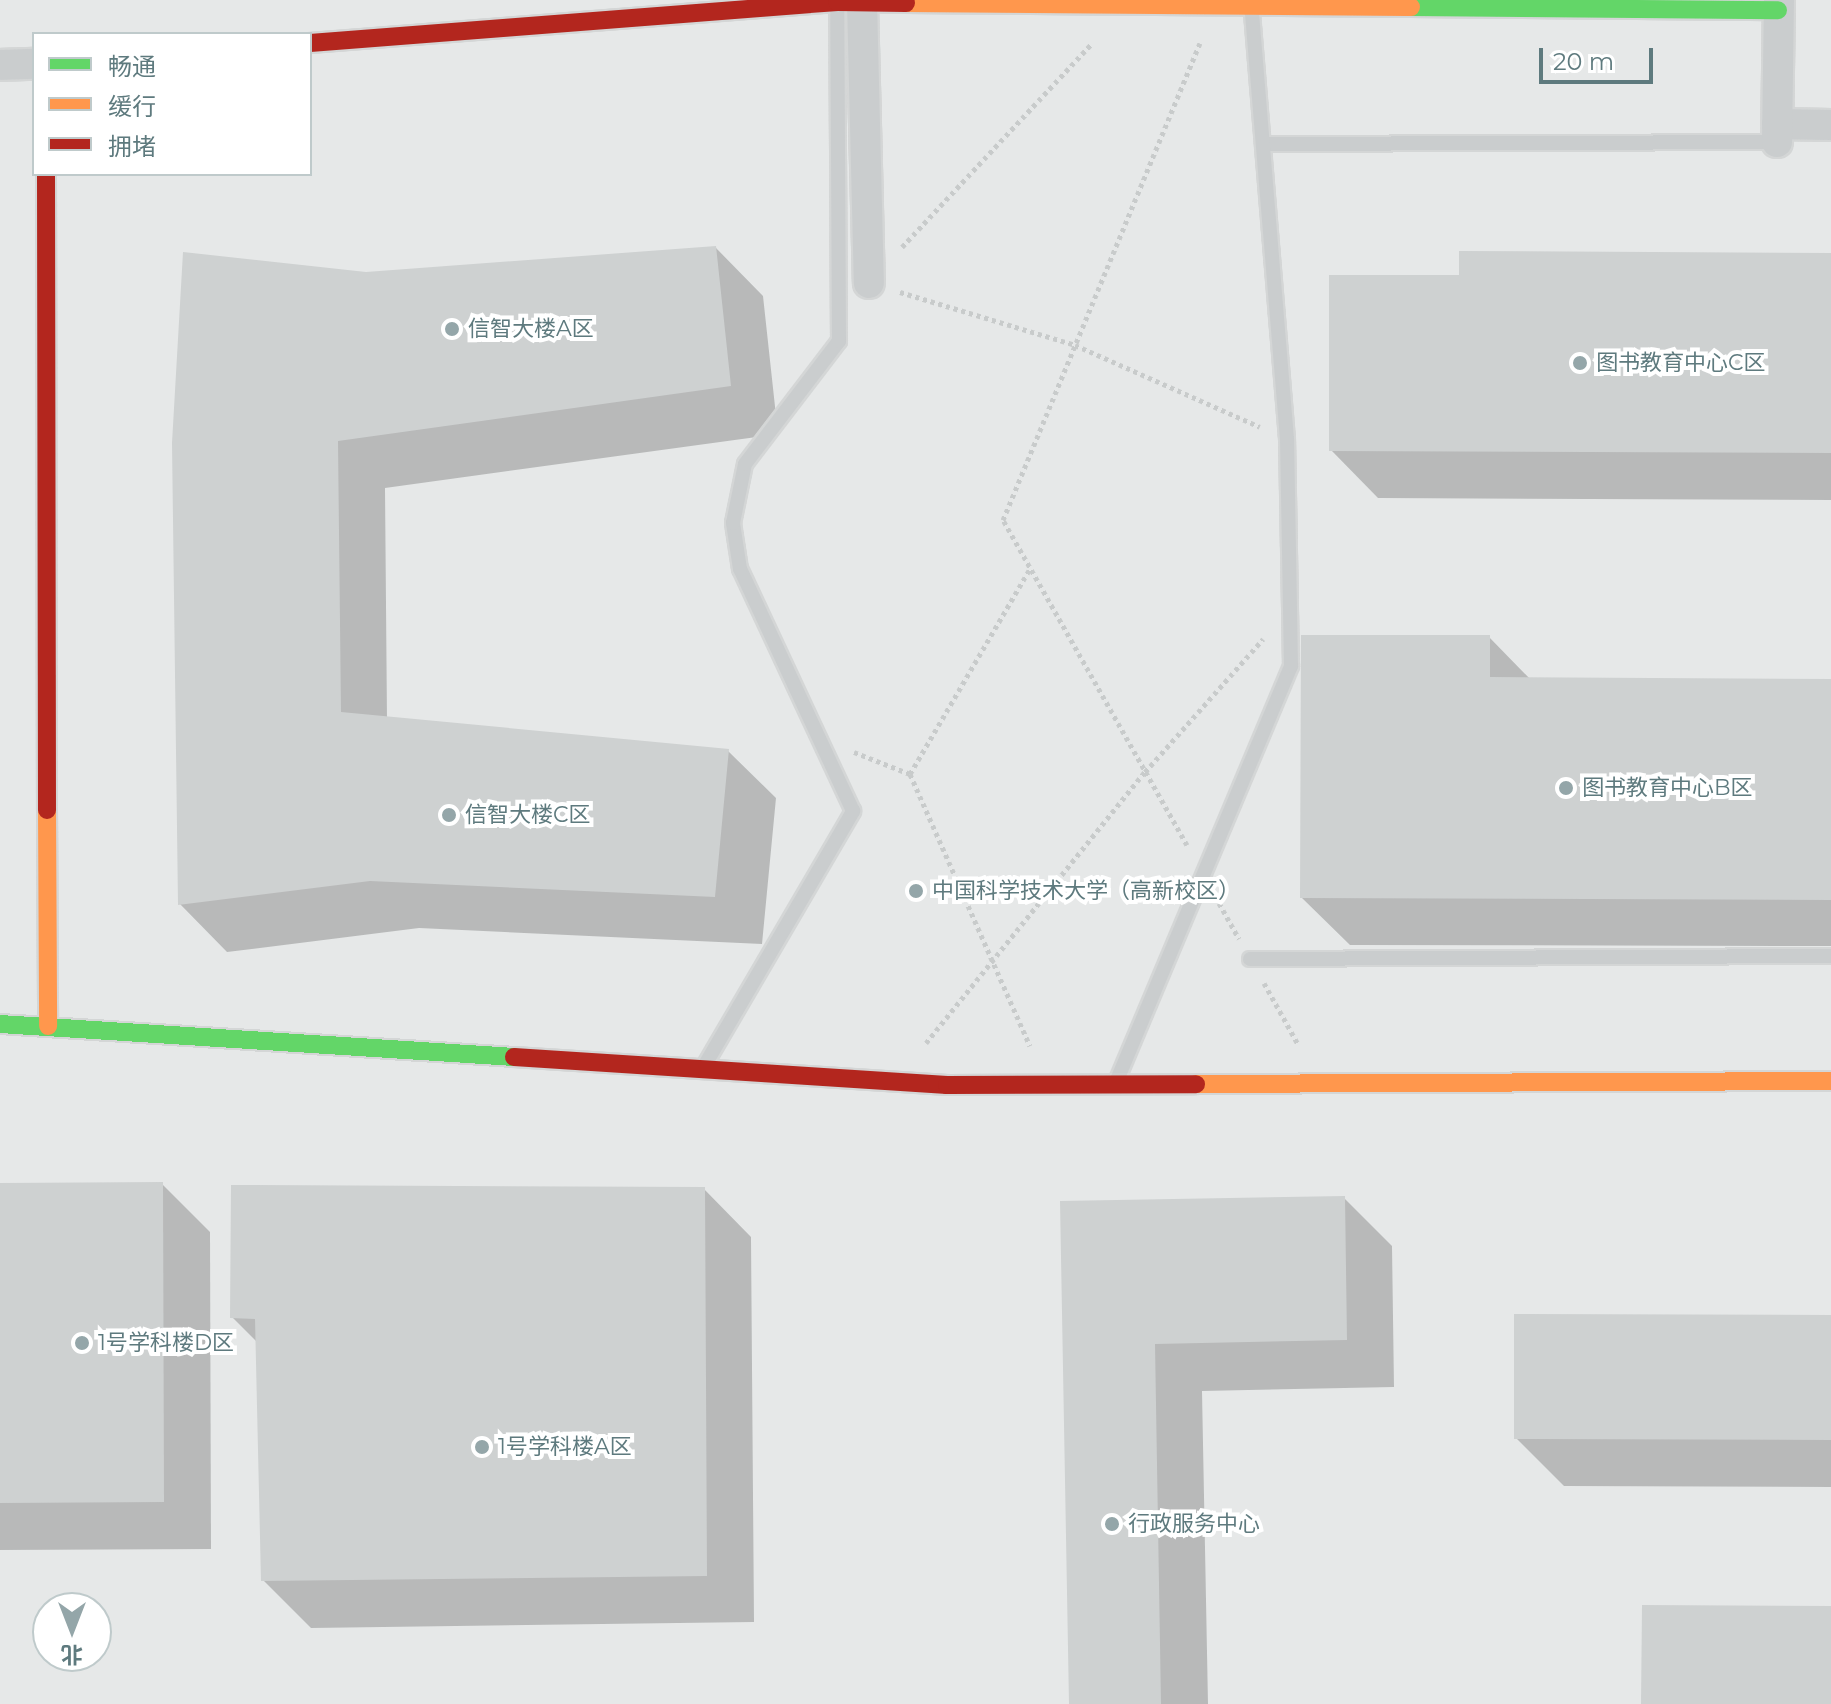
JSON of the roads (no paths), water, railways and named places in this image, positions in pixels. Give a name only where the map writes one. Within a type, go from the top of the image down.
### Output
[{"type":"street","points":[[849,2],[869,283]]},
{"type":"street","points":[[312,43],[849,2],[1778,5],[1777,133],[1831,125]]},
{"type":"street","points":[[0,65],[32,64]]},
{"type":"street","points":[[46,176],[48,1026]]},
{"type":"street","points":[[0,1024],[895,1081],[1047,1084],[1831,1081]]},
{"type":"lane","points":[[702,1069],[853,811],[740,569],[733,523],[745,464],[839,341],[849,2]]},
{"type":"lane","points":[[1115,1084],[1291,666],[1287,439],[1251,5]]},
{"type":"lane","points":[[1263,144],[1777,133]]},
{"type":"lane","points":[[1250,959],[1831,956]]},
{"type":"place","name":"信智大楼A区","points":[[452,329]]},
{"type":"place","name":"图书教育中心C区","points":[[1580,363]]},
{"type":"place","name":"图书教育中心B区","points":[[1566,788]]},
{"type":"place","name":"信智大楼C区","points":[[449,815]]},
{"type":"place","name":"中国科学技术大学（高新校区）","points":[[916,891]]},
{"type":"place","name":"1号学科楼D区","points":[[82,1343]]},
{"type":"place","name":"1号学科楼A区","points":[[482,1447]]},
{"type":"place","name":"行政服务中心","points":[[1112,1524]]}]
